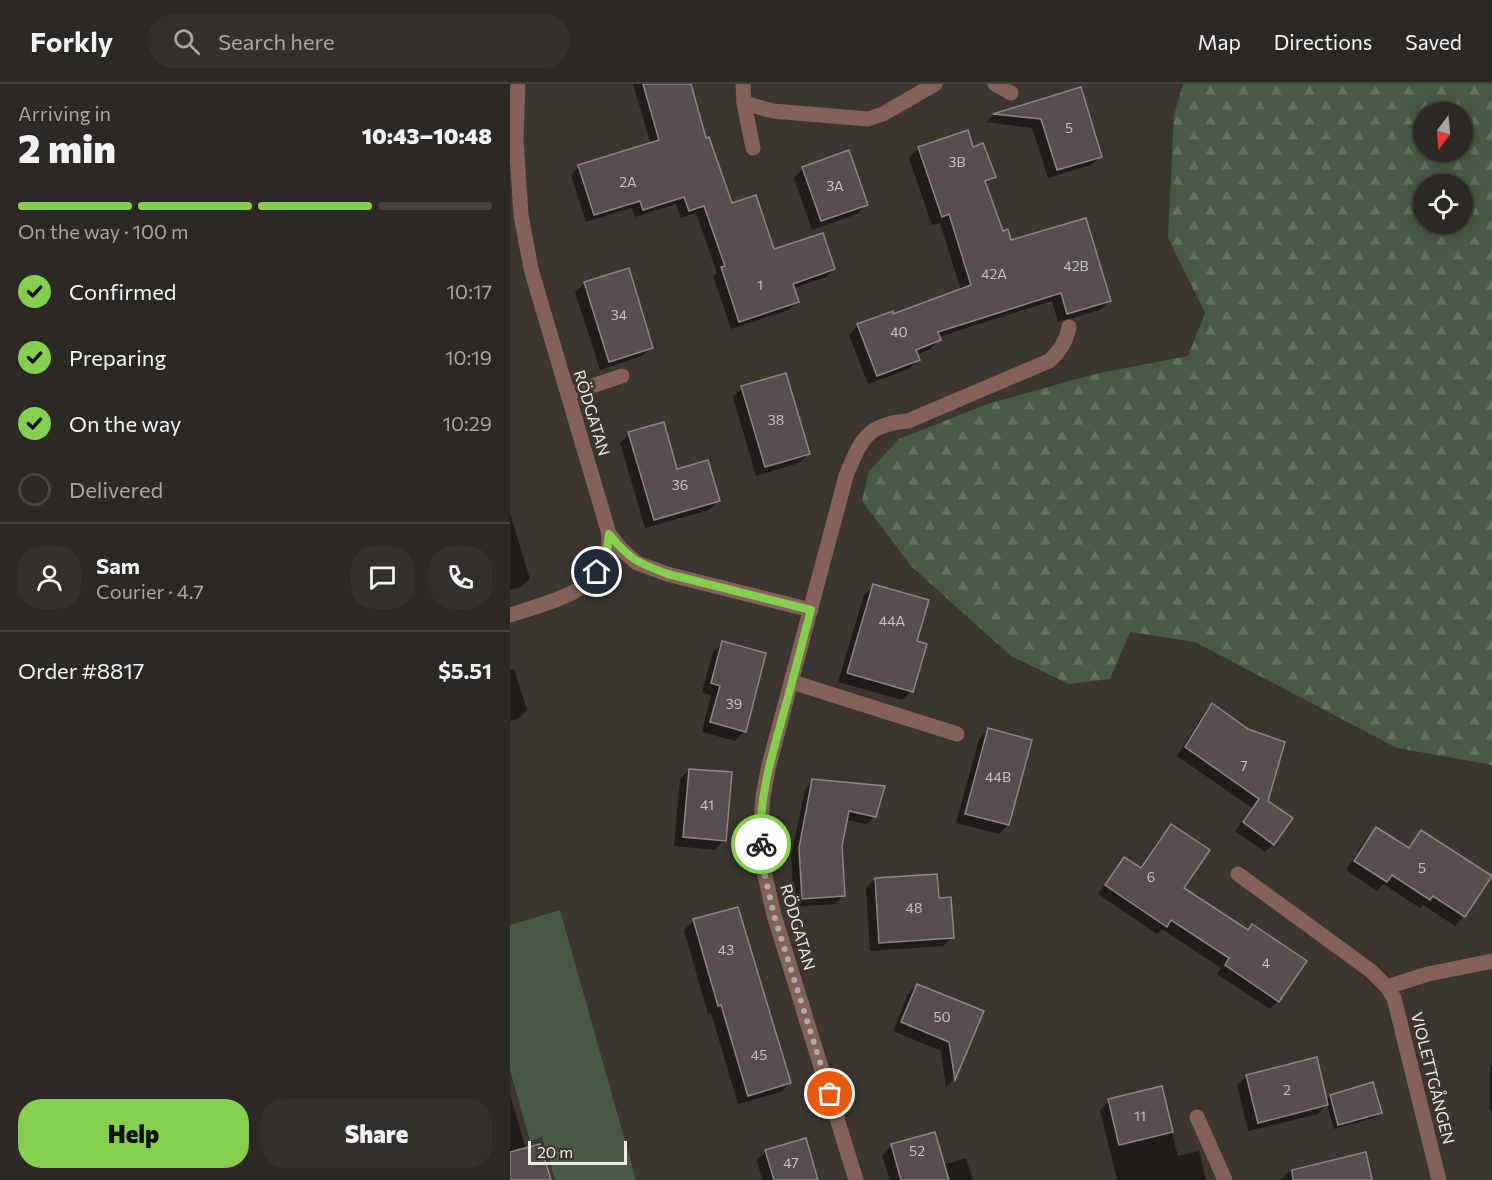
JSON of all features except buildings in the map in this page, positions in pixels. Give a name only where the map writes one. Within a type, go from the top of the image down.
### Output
[{"type":"street","name":"RÖDGATAN","points":[[518,84],[516,217],[609,534],[637,563],[811,610]]},
{"type":"street","points":[[743,84],[744,103],[753,148]]},
{"type":"street","points":[[744,103],[773,111],[868,119],[883,114],[934,84]]},
{"type":"street","points":[[995,84],[1011,93]]},
{"type":"street","name":"RÖDGATAN","points":[[856,1180],[774,915],[763,867],[760,831],[769,765],[846,476],[857,449],[869,434],[888,423],[908,421],[1049,361],[1060,351],[1067,338],[1069,327]]},
{"type":"street","points":[[568,394],[622,376]]},
{"type":"street","points":[[510,615],[555,600],[589,582],[606,562],[609,534]]},
{"type":"street","points":[[792,682],[957,734]]},
{"type":"street","name":"VIOLETTGÅNGEN","points":[[1238,874],[1371,971],[1387,987],[1394,998],[1439,1180]]},
{"type":"street","points":[[1387,987],[1428,974],[1492,961]]},
{"type":"street","points":[[1197,1118],[1225,1180]]},
{"type":"green space","points":[[1183,84],[1492,84],[1492,765],[1397,748],[1195,642],[1130,632],[1110,679],[1069,684],[1011,656],[911,566],[862,501],[869,471],[899,439],[987,404],[1095,374],[1188,356],[1205,313],[1168,238],[1174,115]]},
{"type":"green space","points":[[560,910],[636,1180],[555,1180],[542,1137],[530,1141],[510,1070],[510,925]]},
{"type":"way so far","points":[[761,844],[763,867],[774,915],[830,1094]]},
{"type":"route","points":[[597,572],[606,562],[609,534],[637,563],[668,574],[811,610],[769,765],[763,796],[761,844]]}]
